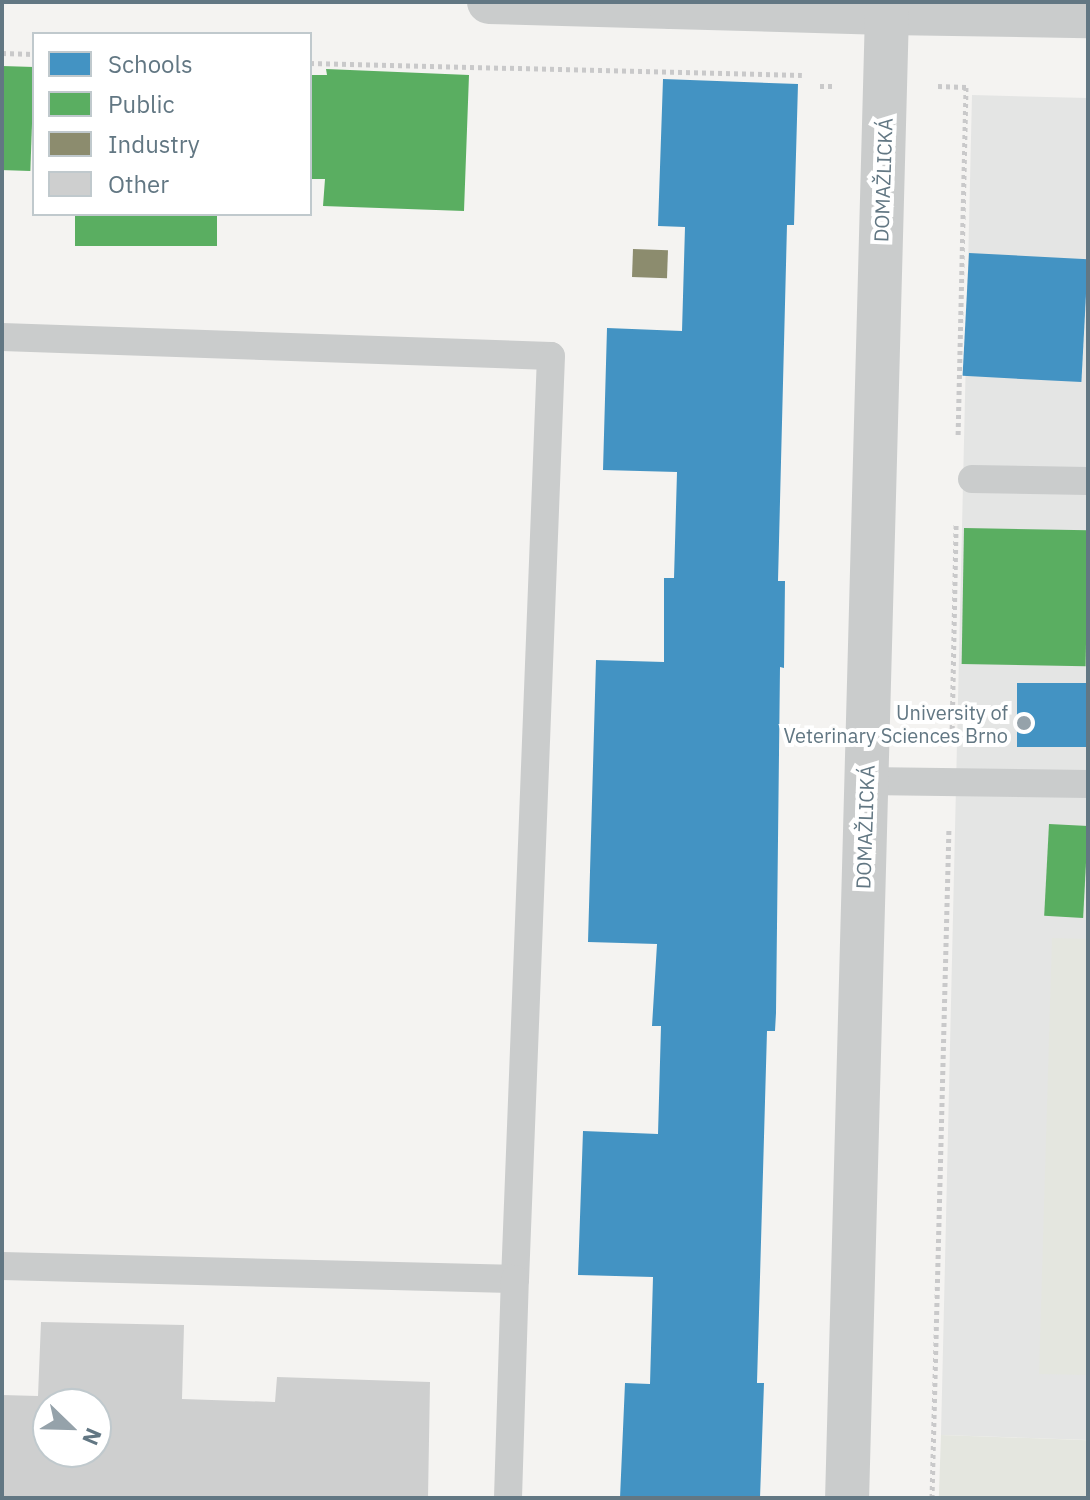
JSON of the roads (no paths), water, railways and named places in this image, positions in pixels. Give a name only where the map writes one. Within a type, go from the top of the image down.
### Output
[{"type":"street","points":[[489,2],[1088,16]]},
{"type":"street","name":"DOMAŽLICKÁ","points":[[847,1498],[887,13]]},
{"type":"lane","points":[[2,337],[551,356],[508,1498]]},
{"type":"lane","points":[[972,479],[1088,481]]},
{"type":"lane","points":[[866,781],[1088,784]]},
{"type":"lane","points":[[2,1266],[515,1279]]},
{"type":"place","name":"University of Veterinary Sciences Brno","points":[[1024,723]]}]
